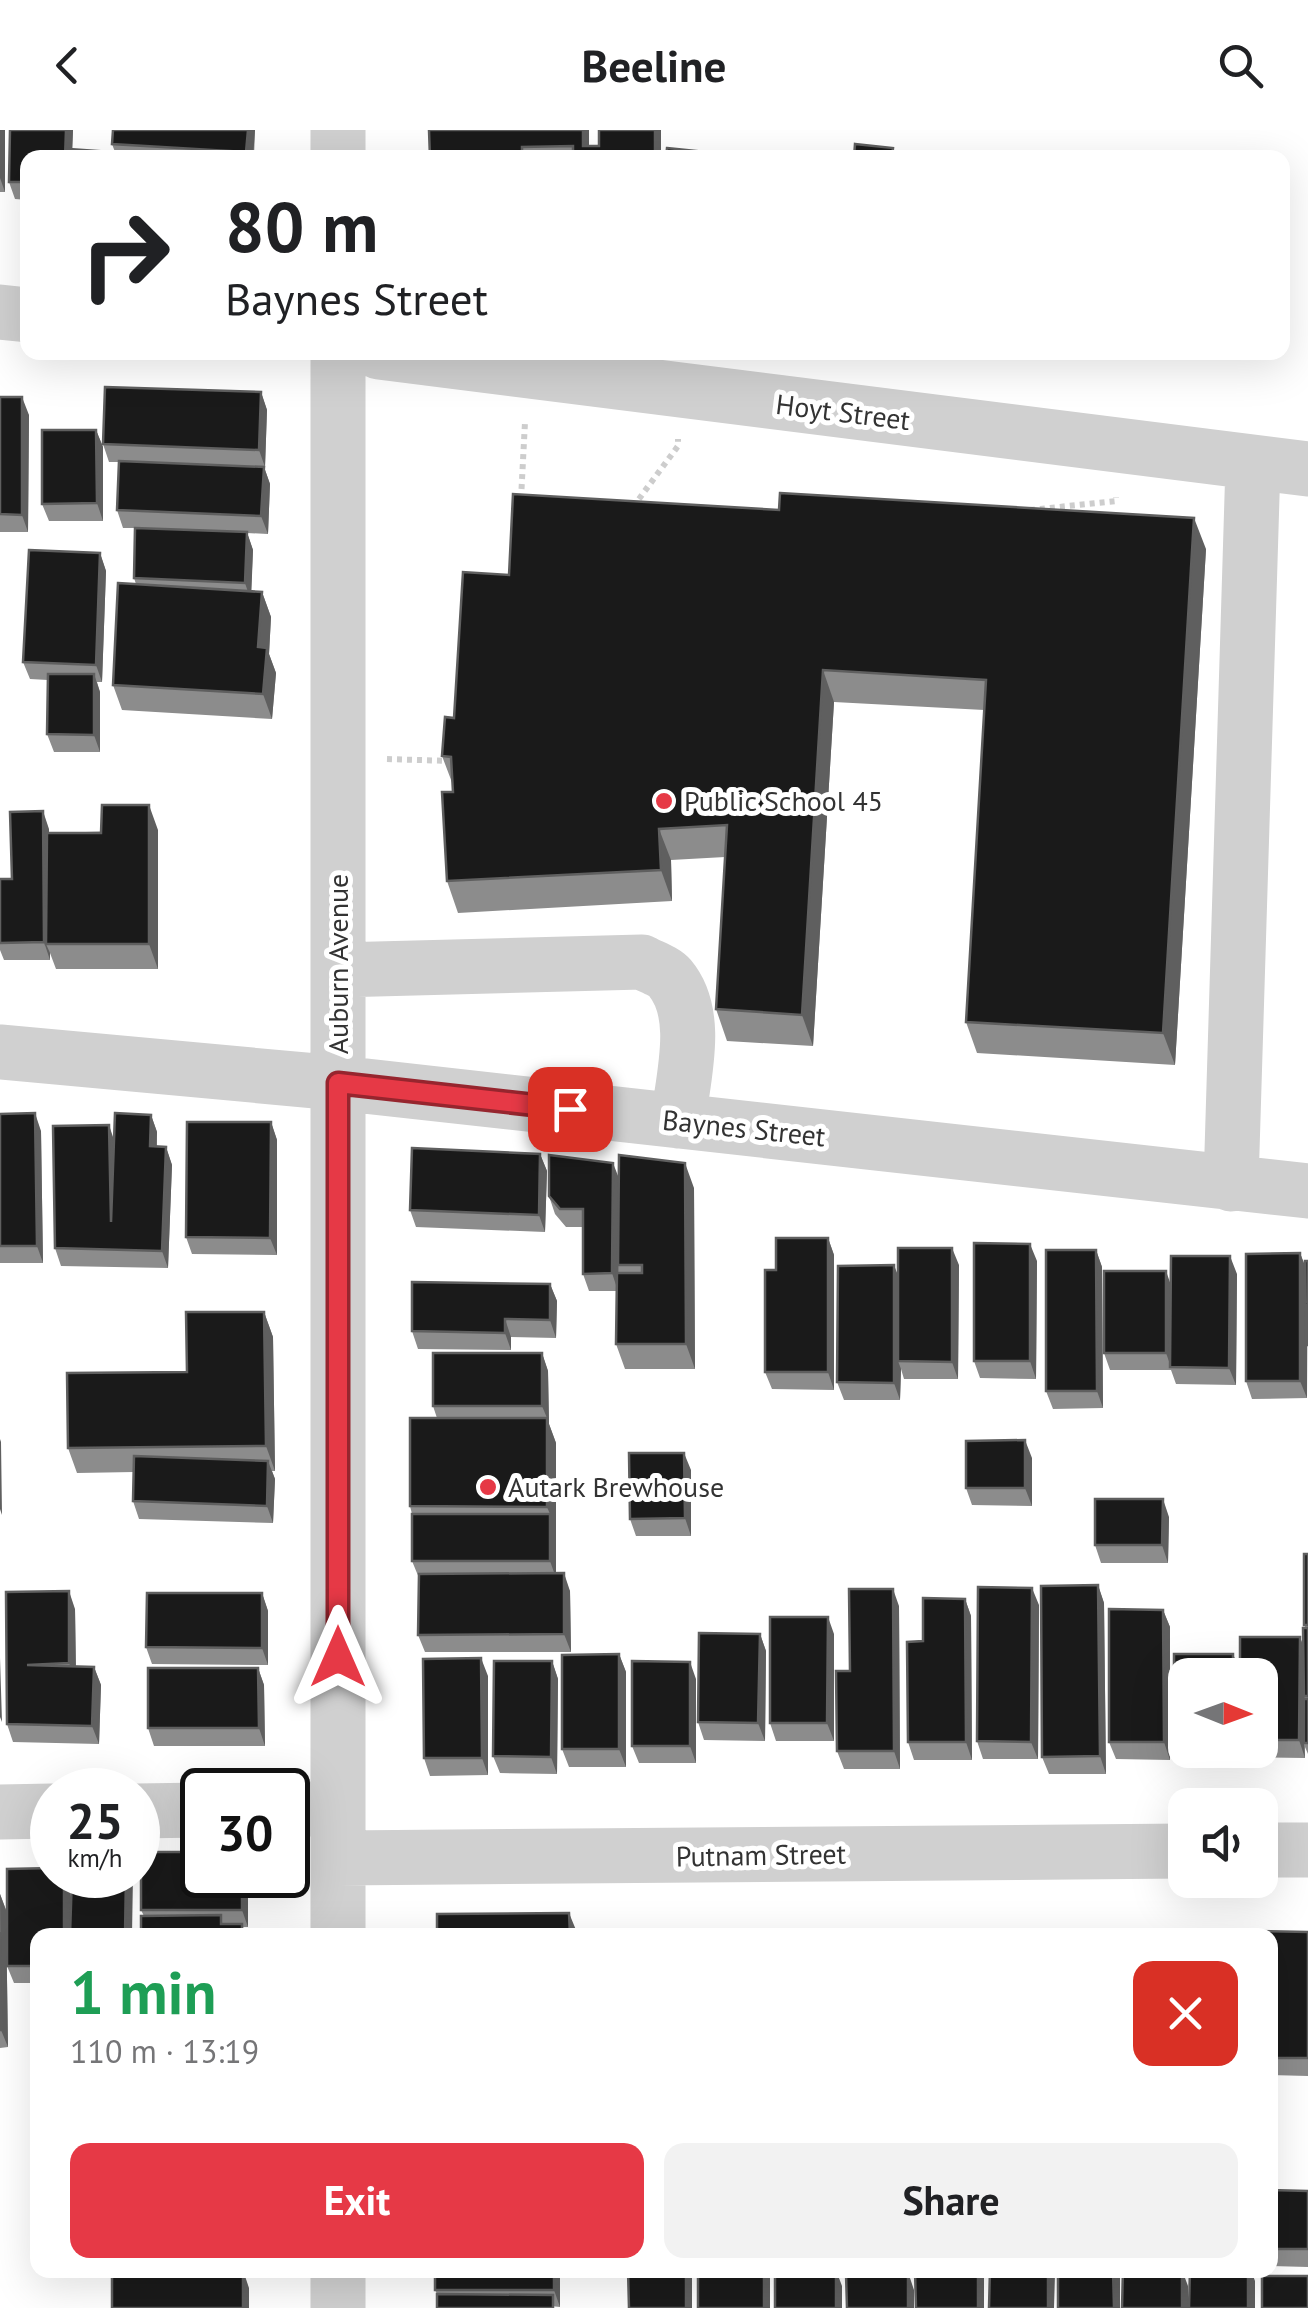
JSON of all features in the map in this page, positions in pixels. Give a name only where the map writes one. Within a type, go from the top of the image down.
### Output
[{"type":"street","name":"Auburn Avenue","points":[[337,1928],[321,1825],[338,1083],[338,360]]},
{"type":"street","name":"Hoyt Street","points":[[441,360],[1308,470]]},
{"type":"street","points":[[1231,1184],[1252,464]]},
{"type":"street","points":[[338,970],[642,962],[668,975],[680,994],[686,1016],[678,1121]]},
{"type":"street","name":"Baynes Street","points":[[0,1052],[338,1083],[1308,1191]]},
{"type":"street","points":[[0,1812],[30,1811]]},
{"type":"street","name":"Putnam Street","points":[[321,1825],[1168,1850]]},
{"type":"street","points":[[1278,1850],[1308,1850]]},
{"type":"street","points":[[338,2278],[338,2308]]},
{"type":"path","points":[[521,510],[525,417]]},
{"type":"path","points":[[646,514],[629,514],[678,446],[679,433]]},
{"type":"path","points":[[1029,528],[1030,508],[1091,504]]},
{"type":"path","points":[[378,759],[451,761]]},
{"type":"building","points":[[10,130],[66,130],[65,150],[20,150],[20,182],[9,182]]},
{"type":"building","points":[[113,130],[248,130],[246,150],[112,144]]},
{"type":"building","points":[[429,130],[583,130],[583,146],[599,146],[599,130],[655,130],[655,150],[573,150],[573,146],[430,150]]},
{"type":"building","points":[[855,144],[893,148],[893,150],[855,150]]},
{"type":"building","points":[[105,387],[261,392],[259,450],[103,444]]},
{"type":"building","points":[[0,397],[22,397],[22,515],[0,514]]},
{"type":"building","points":[[42,430],[96,430],[97,503],[42,504]]},
{"type":"building","points":[[119,461],[264,467],[261,516],[117,510]]},
{"type":"building","points":[[780,493],[1194,518],[1163,1033],[966,1022],[986,680],[823,670],[802,1015],[716,1009],[727,825],[659,829],[661,870],[447,881],[442,792],[453,792],[451,757],[442,756],[445,717],[454,718],[463,572],[509,575],[513,494],[779,510]]},
{"type":"building","points":[[135,528],[247,532],[245,583],[134,578]]},
{"type":"building","points":[[29,550],[100,553],[96,665],[23,662]]},
{"type":"building","points":[[118,583],[262,592],[258,647],[267,648],[263,694],[113,685]]},
{"type":"building","points":[[48,674],[94,674],[94,735],[47,734]]},
{"type":"building","points":[[102,805],[149,805],[149,944],[46,944],[47,833],[101,833]]},
{"type":"building","points":[[43,811],[44,942],[0,943],[0,879],[12,879],[10,812]]},
{"type":"building","points":[[35,1113],[37,1246],[0,1246],[0,1114]]},
{"type":"building","points":[[115,1113],[151,1115],[150,1146],[166,1147],[162,1251],[55,1248],[53,1126],[109,1125],[111,1222]]},
{"type":"building","points":[[187,1122],[271,1122],[270,1238],[186,1237]]},
{"type":"building","points":[[412,1148],[540,1154],[539,1215],[410,1210]]},
{"type":"building","points":[[549,1155],[613,1163],[612,1273],[583,1274],[583,1209],[560,1209],[549,1196]]},
{"type":"building","points":[[619,1155],[685,1163],[686,1344],[616,1344],[617,1273],[642,1273],[642,1265],[618,1265]]},
{"type":"building","points":[[776,1238],[828,1238],[828,1372],[765,1372],[765,1270],[776,1270]]},
{"type":"building","points":[[974,1243],[1030,1244],[1030,1361],[974,1361]]},
{"type":"building","points":[[898,1248],[952,1248],[952,1362],[898,1361]]},
{"type":"building","points":[[1046,1250],[1096,1250],[1097,1391],[1046,1391]]},
{"type":"building","points":[[1300,1253],[1300,1381],[1246,1381],[1246,1254]]},
{"type":"building","points":[[1171,1256],[1230,1256],[1229,1368],[1170,1367]]},
{"type":"building","points":[[1308,1261],[1308,1345],[1306,1345]]},
{"type":"building","points":[[894,1265],[894,1383],[837,1382],[838,1266]]},
{"type":"building","points":[[1104,1271],[1166,1271],[1166,1353],[1104,1353]]},
{"type":"building","points":[[412,1282],[550,1284],[550,1320],[505,1319],[505,1333],[412,1331]]},
{"type":"building","points":[[186,1312],[264,1312],[266,1446],[68,1448],[67,1373],[187,1372]]},
{"type":"building","points":[[433,1353],[542,1353],[542,1406],[433,1406]]},
{"type":"building","name":"Autark Brewhouse","points":[[410,1418],[547,1418],[547,1507],[410,1506]]},
{"type":"building","points":[[1025,1440],[1025,1488],[966,1488],[966,1441]]},
{"type":"building","points":[[629,1453],[684,1453],[685,1518],[630,1519]]},
{"type":"building","points":[[134,1456],[268,1461],[267,1506],[133,1501]]},
{"type":"building","points":[[1095,1499],[1163,1499],[1162,1545],[1095,1545]]},
{"type":"building","points":[[412,1514],[550,1514],[550,1561],[412,1561]]},
{"type":"building","points":[[1304,1554],[1308,1554],[1308,1625],[1304,1625]]},
{"type":"building","points":[[564,1573],[564,1634],[418,1635],[419,1574]]},
{"type":"building","points":[[1098,1585],[1100,1756],[1042,1757],[1041,1586]]},
{"type":"building","points":[[978,1587],[1032,1588],[1031,1742],[977,1741]]},
{"type":"building","points":[[849,1589],[893,1589],[894,1751],[837,1751],[836,1671],[850,1671]]},
{"type":"building","points":[[69,1591],[69,1663],[27,1665],[94,1667],[92,1726],[7,1724],[6,1592]]},
{"type":"building","points":[[147,1593],[262,1593],[262,1648],[146,1647]]},
{"type":"building","points":[[923,1598],[965,1599],[966,1742],[908,1742],[907,1642],[923,1641]]},
{"type":"building","points":[[1109,1609],[1163,1610],[1164,1742],[1109,1742]]},
{"type":"building","points":[[770,1617],[828,1617],[827,1723],[770,1723]]},
{"type":"building","points":[[1303,1628],[1308,1628],[1308,1696],[1304,1696]]},
{"type":"building","points":[[699,1633],[760,1634],[758,1723],[698,1722]]},
{"type":"building","points":[[1240,1637],[1300,1637],[1299,1740],[1278,1740],[1278,1658],[1240,1658]]},
{"type":"building","points":[[619,1654],[619,1749],[562,1749],[562,1655]]},
{"type":"building","points":[[1174,1654],[1233,1654],[1233,1658],[1174,1658]]},
{"type":"building","points":[[481,1658],[482,1758],[424,1758],[423,1659]]},
{"type":"building","points":[[494,1661],[552,1661],[551,1757],[493,1756]]},
{"type":"building","points":[[632,1661],[690,1662],[690,1746],[632,1746]]},
{"type":"building","points":[[148,1668],[258,1668],[259,1728],[148,1728]]},
{"type":"building","points":[[1304,1699],[1308,1699],[1308,1743],[1304,1743]]},
{"type":"building","points":[[160,1852],[180,1852],[180,1898],[242,1898],[242,1910],[141,1910],[141,1898],[160,1898]]},
{"type":"building","points":[[30,1868],[30,1898],[64,1898],[64,1928],[30,1928],[30,1966],[7,1966],[7,1869]]},
{"type":"building","points":[[71,1898],[126,1898],[125,1928],[70,1928]]},
{"type":"building","points":[[569,1913],[570,1928],[437,1928],[437,1914]]},
{"type":"building","points":[[221,1915],[221,1924],[242,1924],[242,1928],[141,1928],[141,1916]]},
{"type":"building","points":[[1278,1931],[1308,1932],[1308,2058],[1278,2058]]},
{"type":"building","points":[[1278,2190],[1308,2191],[1308,2249],[1278,2249]]},
{"type":"building","points":[[1308,2276],[1308,2308],[1262,2308],[1262,2278]]},
{"type":"building","points":[[112,2278],[243,2278],[243,2308],[112,2308]]},
{"type":"building","points":[[435,2278],[554,2278],[554,2290],[435,2290]]},
{"type":"building","points":[[628,2278],[686,2278],[686,2308],[629,2308]]},
{"type":"building","points":[[698,2278],[764,2278],[764,2308],[698,2308]]},
{"type":"building","points":[[775,2278],[836,2278],[836,2308],[775,2308]]},
{"type":"building","points":[[846,2278],[908,2278],[908,2308],[847,2308]]},
{"type":"building","points":[[915,2278],[978,2278],[978,2308],[916,2308]]},
{"type":"building","points":[[990,2278],[1048,2278],[1048,2308],[989,2308]]},
{"type":"building","points":[[1058,2278],[1113,2278],[1114,2308],[1058,2308]]},
{"type":"building","points":[[1123,2278],[1182,2278],[1182,2308],[1122,2308]]},
{"type":"building","points":[[1190,2278],[1248,2278],[1248,2308],[1189,2308]]},
{"type":"building","points":[[437,2294],[553,2295],[553,2308],[437,2308]]},
{"type":"place","name":"Public School 45","points":[[664,801]]},
{"type":"place","name":"Autark Brewhouse","points":[[488,1487]]},
{"type":"route","points":[[338,1657],[338,1083],[570,1109]]}]
